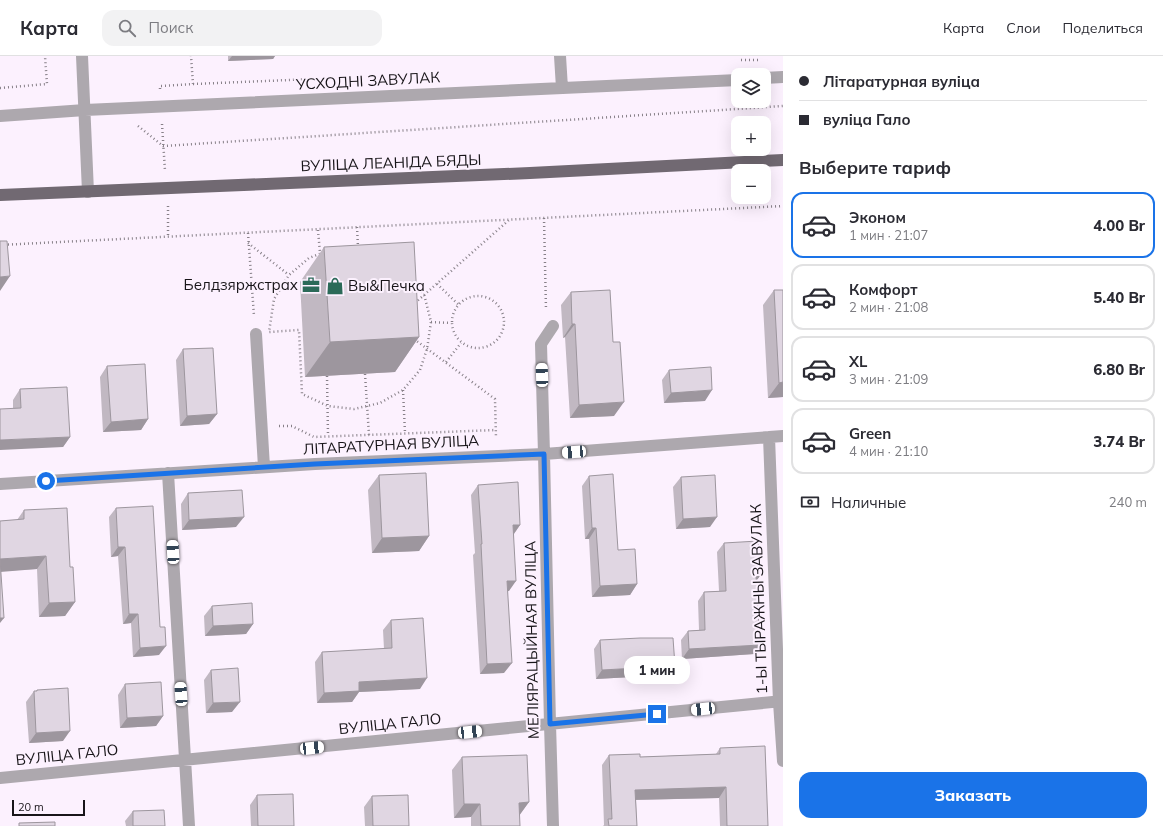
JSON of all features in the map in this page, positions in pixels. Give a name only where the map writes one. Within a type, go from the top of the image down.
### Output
[{"type":"main road","name":"ВУЛІЦА ЛЕАНІДА БЯДЫ","points":[[0,195],[530,173],[783,160]]},
{"type":"street","points":[[82,56],[88,192]]},
{"type":"street","points":[[560,56],[562,88]]},
{"type":"street","points":[[771,78],[783,77]]},
{"type":"street","name":"УСХОДНІ ЗАВУЛАК","points":[[0,116],[85,110],[731,80]]},
{"type":"street","name":"МЕЛІЯРАЦЫЙНАЯ ВУЛІЦА","points":[[550,330],[540,344],[553,826]]},
{"type":"street","points":[[256,334],[264,467]]},
{"type":"street","name":"ЛІТАРАТУРНАЯ ВУЛІЦА","points":[[0,484],[264,467],[544,454],[783,436]]},
{"type":"street","name":"1-Ы ТЫРАЖНЫ ЗАВУЛАК","points":[[769,437],[783,761]]},
{"type":"street","points":[[168,473],[188,826]]},
{"type":"street","name":"ВУЛІЦА ГАЛО","points":[[0,778],[781,702]]},
{"type":"path","points":[[0,88],[47,84],[45,56]]},
{"type":"path","points":[[771,107],[783,106]]},
{"type":"path","points":[[136,125],[163,146],[745,108]]},
{"type":"path","points":[[0,245],[783,206]]},
{"type":"path","points":[[544,218],[550,330]]},
{"type":"path","points":[[413,304],[509,220]]},
{"type":"path","points":[[357,227],[359,256]]},
{"type":"path","points":[[318,230],[320,260]]},
{"type":"path","points":[[248,233],[256,334]]},
{"type":"path","points":[[248,243],[289,275]]},
{"type":"path","points":[[298,330],[302,394],[328,406],[354,409],[380,403],[403,390],[420,370],[427,349],[431,322],[424,294],[408,272],[387,256],[362,248],[335,248],[309,258],[289,275],[274,299],[269,332],[298,330],[302,330]]},
{"type":"path","points":[[437,284],[458,304]]},
{"type":"path","points":[[473,296],[486,297],[497,304],[502,312],[504,320],[500,337],[485,347],[477,348],[468,347],[461,343],[455,336],[451,322],[453,311],[458,304],[464,299],[473,296]]},
{"type":"path","points":[[431,322],[451,322]]},
{"type":"path","points":[[409,336],[495,399],[497,456]]},
{"type":"path","points":[[446,362],[461,343]]},
{"type":"path","points":[[366,374],[369,435]]},
{"type":"path","points":[[327,376],[328,436]]},
{"type":"path","points":[[403,390],[405,433]]},
{"type":"path","points":[[261,426],[292,426],[314,437],[496,430]]},
{"type":"building","points":[[0,241],[7,241],[10,276],[0,277]]},
{"type":"building","points":[[414,242],[419,337],[330,342],[324,247]]},
{"type":"building","points":[[610,290],[613,342],[620,342],[624,402],[579,405],[575,324],[572,324],[571,292]]},
{"type":"building","points":[[774,290],[783,290],[783,382],[779,383]]},
{"type":"building","points":[[213,348],[217,414],[187,416],[183,349]]},
{"type":"building","points":[[145,364],[148,419],[111,422],[107,366]]},
{"type":"building","points":[[711,367],[712,390],[671,393],[669,370]]},
{"type":"building","points":[[67,387],[70,437],[0,440],[0,409],[21,408],[20,389]]},
{"type":"building","points":[[426,473],[429,536],[382,538],[379,475]]},
{"type":"building","points":[[613,474],[618,550],[635,549],[637,584],[600,586],[596,528],[592,528],[589,476]]},
{"type":"building","points":[[715,475],[717,517],[683,519],[681,477]]},
{"type":"building","points":[[518,482],[520,525],[513,525],[516,581],[507,581],[512,663],[487,664],[478,485]]},
{"type":"building","points":[[242,490],[244,517],[189,520],[188,493]]},
{"type":"building","points":[[153,506],[160,627],[165,627],[166,646],[140,648],[138,614],[129,614],[125,547],[118,547],[116,508]]},
{"type":"building","points":[[67,508],[70,567],[73,567],[75,602],[49,603],[46,556],[0,559],[0,521],[24,519],[24,510]]},
{"type":"building","points":[[758,541],[760,576],[756,576],[760,645],[689,649],[688,631],[705,630],[704,592],[726,591],[724,543]]},
{"type":"building","points":[[0,559],[4,618],[0,618]]},
{"type":"building","points":[[252,603],[253,624],[213,626],[212,606]]},
{"type":"building","points":[[423,618],[427,678],[359,682],[359,691],[324,693],[322,652],[392,648],[391,620]]},
{"type":"building","points":[[673,638],[675,666],[602,670],[600,640]]},
{"type":"building","points":[[238,668],[240,702],[213,703],[211,670]]},
{"type":"building","points":[[161,682],[163,716],[127,718],[125,684]]},
{"type":"building","points":[[68,688],[70,731],[36,733],[34,691]]},
{"type":"building","points":[[765,746],[768,826],[727,826],[726,787],[635,790],[637,826],[609,826],[608,819],[612,819],[609,755],[640,754],[640,757],[720,754],[720,748]]},
{"type":"building","points":[[527,755],[529,802],[519,803],[520,826],[481,826],[480,804],[464,804],[462,757]]},
{"type":"building","points":[[293,794],[294,826],[258,826],[257,795]]},
{"type":"building","points":[[408,795],[409,826],[373,826],[372,796]]},
{"type":"building","points":[[164,810],[165,826],[133,826],[133,811]]},
{"type":"building","points":[[55,822],[55,826],[19,826],[19,823]]},
{"type":"place","name":"Белдзяржстрах","points":[[311,285]]},
{"type":"place","name":"Вы&Печка","points":[[335,286]]},
{"type":"route","points":[[46,481],[315,464],[544,454],[550,724],[657,714]]}]
